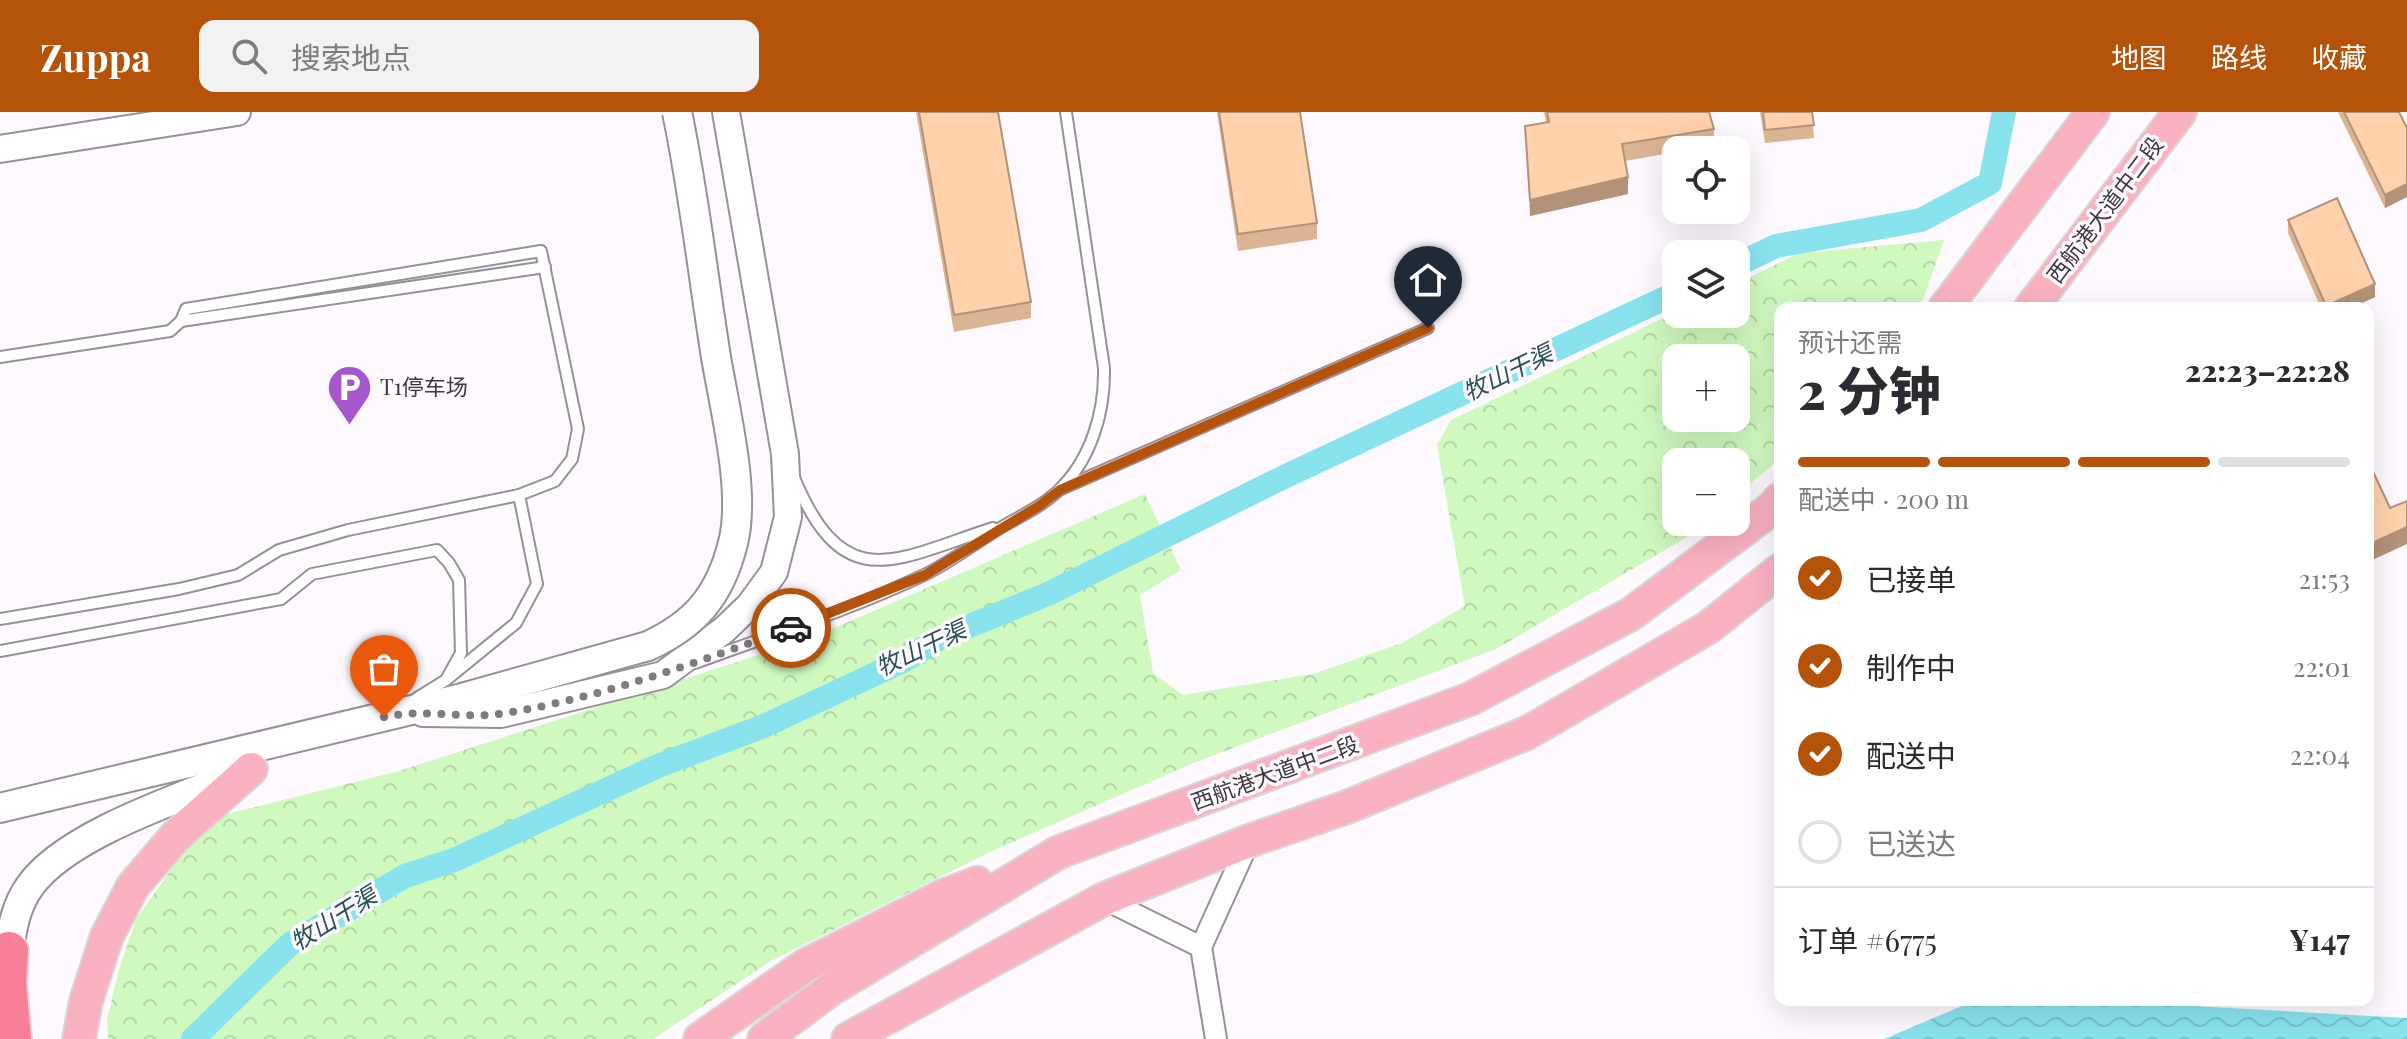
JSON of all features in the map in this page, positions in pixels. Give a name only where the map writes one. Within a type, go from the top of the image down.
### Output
[{"type":"highway","points":[[9,951],[7,983],[12,1039]]},
{"type":"main road","points":[[0,808],[382,718],[648,646],[678,630],[702,611],[719,582],[736,527],[735,476],[677,112]]},
{"type":"main road","points":[[1950,302],[2093,112]]},
{"type":"main road","name":"西航港大道中二段","points":[[2036,302],[2180,112]]},
{"type":"main road","name":"西航港大道中二段","points":[[764,1039],[831,989],[1059,852],[1470,699],[1631,614],[1774,506]]},
{"type":"main road","points":[[848,1039],[1104,899],[1249,841],[1347,807],[1527,733],[1709,627],[1774,575]]},
{"type":"main road","points":[[9,951],[12,925],[27,889],[66,853],[109,829],[382,718]]},
{"type":"main road","points":[[79,1039],[80,1024],[113,923],[142,873],[176,836],[251,769]]},
{"type":"main road","points":[[700,1039],[806,965],[943,896],[1059,852]]},
{"type":"main road","points":[[96,972],[96,1039]]},
{"type":"street","points":[[0,149],[237,112]]},
{"type":"street","points":[[382,718],[501,714],[663,675],[724,630],[750,605],[774,572],[788,517],[785,454],[726,112]]},
{"type":"street","points":[[1216,1039],[1201,947],[1249,841]]},
{"type":"street","points":[[1104,899],[1201,947]]},
{"type":"lane","points":[[1060,490],[1089,447],[1104,393],[1100,328],[1066,112]]},
{"type":"lane","points":[[0,357],[170,331],[181,321],[186,309],[541,251],[578,429],[572,459],[555,481],[519,495],[348,530],[279,550],[238,575],[179,589],[0,619]]},
{"type":"lane","points":[[181,321],[545,267]]},
{"type":"lane","points":[[663,675],[836,612],[925,575],[1060,490],[1428,328]]},
{"type":"lane","points":[[785,454],[804,500],[824,534],[838,547],[864,559],[890,561],[1007,524]]},
{"type":"lane","points":[[382,718],[446,680],[516,623],[537,584],[519,495]]},
{"type":"lane","points":[[0,651],[281,599],[312,574],[437,550],[459,580],[462,622],[461,653],[446,680]]},
{"type":"green space","points":[[1944,240],[1922,302],[1774,302],[1774,464],[1750,484],[1750,448],[1662,448],[1662,536],[1688,536],[1684,539],[1496,649],[1196,762],[992,851],[771,961],[653,1039],[108,1039],[107,1020],[136,919],[178,860],[223,815],[399,771],[811,638],[1145,494],[1181,570],[1140,595],[1153,673],[1183,695],[1313,674],[1402,643],[1465,606],[1437,445],[1451,420],[1662,319],[1662,328],[1750,328],[1750,277],[1799,253]]},
{"type":"water","points":[[1962,1006],[2193,1006],[2407,1018],[2407,1039],[1884,1039]]},
{"type":"building","points":[[919,112],[998,112],[1031,302],[954,315]]},
{"type":"building","points":[[1219,112],[1300,112],[1317,223],[1238,234]]},
{"type":"building","points":[[1547,112],[1709,112],[1714,129],[1622,144],[1628,177],[1530,200],[1525,126],[1549,122]]},
{"type":"building","points":[[1763,112],[1812,112],[1814,125],[1765,130]]},
{"type":"building","points":[[2344,112],[2399,112],[2407,128],[2407,184],[2385,195]]},
{"type":"building","points":[[2337,198],[2375,284],[2335,302],[2324,302],[2288,220]]},
{"type":"building","points":[[2374,474],[2390,508],[2407,501],[2407,527],[2374,542]]},
{"type":"waterway","name":"牧山干渠","points":[[1750,258],[1776,246],[1921,220],[1990,183],[2004,112]]},
{"type":"waterway","name":"牧山干渠","points":[[193,1039],[290,944],[405,876],[454,860],[658,766],[764,726],[903,661],[938,639],[1050,593],[1284,477],[1662,300]]},
{"type":"way so far","points":[[384,717],[403,713],[501,714],[544,706],[663,675],[791,628]]},
{"type":"place","name":"T1停车场","points":[[349,426]]},
{"type":"route","points":[[791,628],[925,575],[1024,516],[1060,490],[1428,328]]}]
